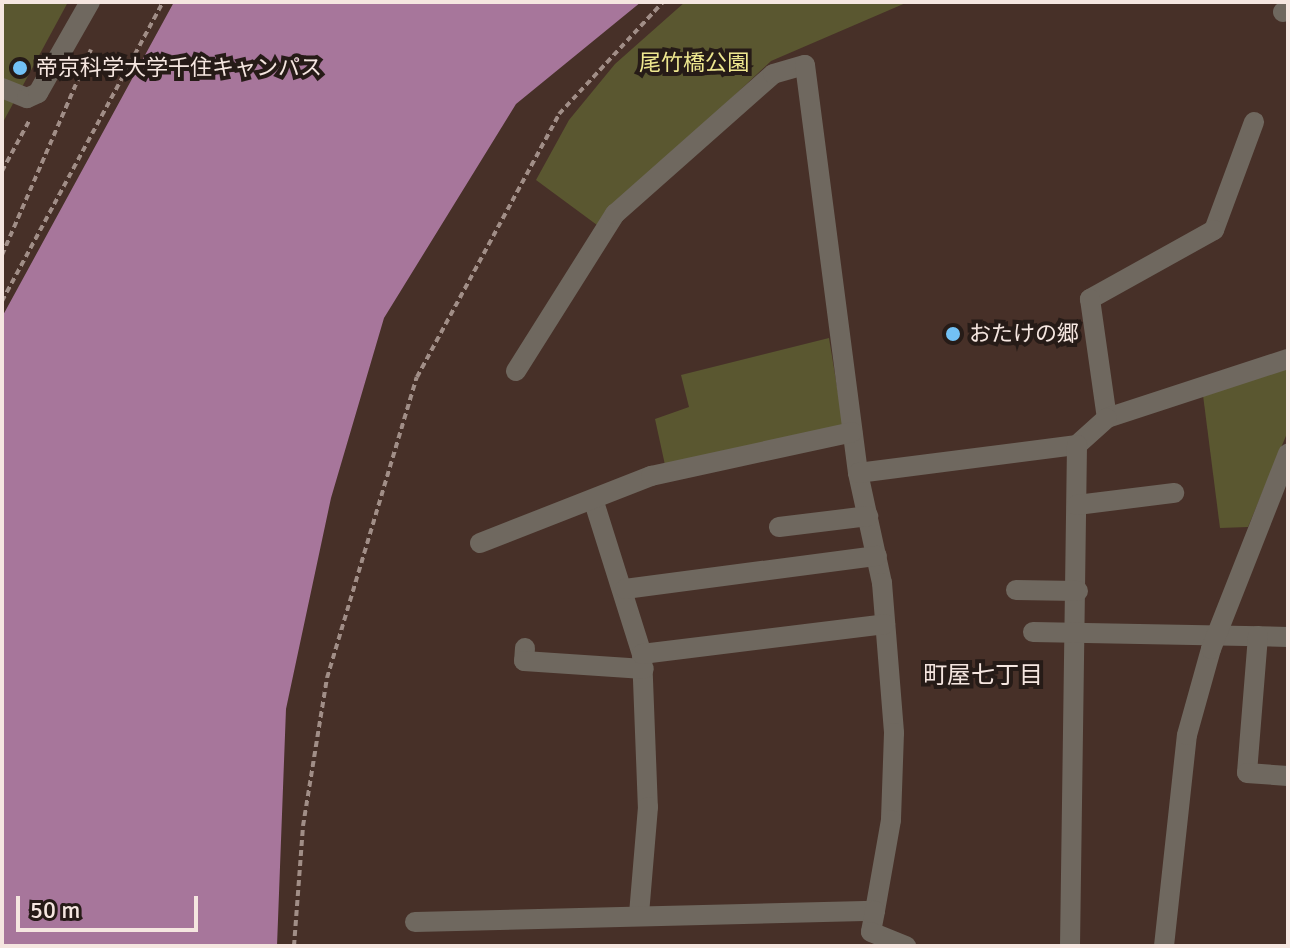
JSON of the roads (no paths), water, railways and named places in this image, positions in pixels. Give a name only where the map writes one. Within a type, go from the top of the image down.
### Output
[{"type":"street","points":[[2,88],[27,98],[38,93],[90,2]]},
{"type":"street","points":[[516,371],[615,214],[773,74],[805,65],[852,432],[877,556],[885,624],[892,806],[870,930]]},
{"type":"street","points":[[1107,418],[1090,299],[1214,230],[1254,122]]},
{"type":"street","points":[[858,473],[1077,445],[1107,418],[1288,359]]},
{"type":"street","points":[[480,543],[594,502],[651,476],[852,432]]},
{"type":"street","points":[[1070,946],[1078,633],[1077,445]]},
{"type":"street","points":[[1164,946],[1187,735],[1217,636],[1288,454]]},
{"type":"street","points":[[1077,505],[1174,493]]},
{"type":"street","points":[[594,502],[625,589],[643,662],[648,807],[639,915]]},
{"type":"street","points":[[779,527],[868,516]]},
{"type":"street","points":[[625,589],[877,556]]},
{"type":"street","points":[[1016,590],[1078,591]]},
{"type":"street","points":[[525,648],[524,661],[643,662],[885,624]]},
{"type":"street","points":[[1033,632],[1288,637]]},
{"type":"street","points":[[1258,636],[1247,773],[1288,776]]},
{"type":"street","points":[[415,922],[639,915],[870,930],[906,946]]},
{"type":"place","name":"帝京科学大学千住キャンパス","points":[[20,68]]},
{"type":"place","name":"おたけの郷","points":[[953,334]]},
{"type":"district","name":"町屋七丁目","points":[[983,676]]},
{"type":"park label","name":"尾竹橋公園","points":[[694,63]]}]
